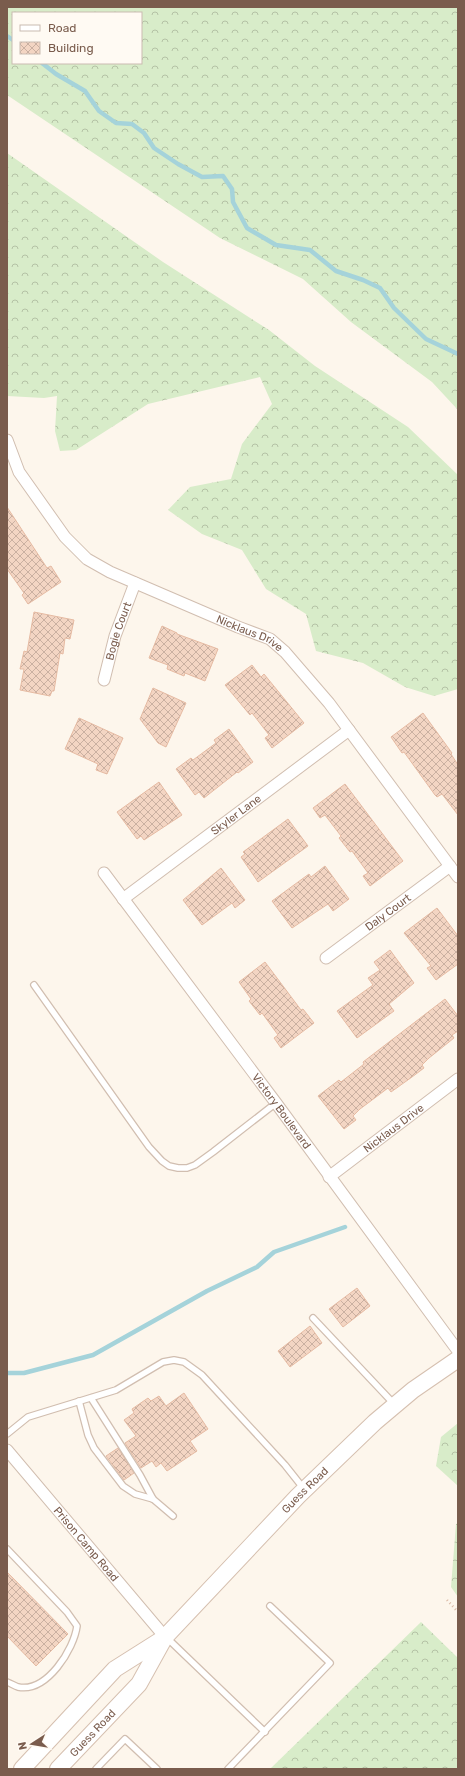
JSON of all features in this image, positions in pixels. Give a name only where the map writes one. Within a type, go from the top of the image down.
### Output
[{"type":"main road","name":"Guess Road","points":[[58,1769],[139,1684],[166,1637],[304,1489],[375,1422],[413,1390],[458,1358]]},
{"type":"main road","name":"Guess Road","points":[[22,1769],[115,1669],[166,1637]]},
{"type":"street","name":"Nicklaus Drive","points":[[7,440],[19,472],[65,537],[88,559],[110,572],[135,583],[270,639],[285,652],[329,703],[458,877]]},
{"type":"street","name":"Bogie Court","points":[[104,680],[115,636],[135,583]]},
{"type":"street","name":"Skyler Lane","points":[[123,899],[349,730]]},
{"type":"street","name":"Daly Court","points":[[326,958],[450,866]]},
{"type":"street","name":"Victory Boulevard","points":[[104,873],[276,1103],[458,1351]]},
{"type":"street","name":"Nicklaus Drive","points":[[329,1177],[458,1079]]},
{"type":"street","name":"Prison Camp Road","points":[[7,1450],[166,1637]]},
{"type":"lane","points":[[34,985],[149,1147],[169,1166],[178,1168],[195,1165],[276,1103]]},
{"type":"lane","points":[[313,1318],[395,1405]]},
{"type":"lane","points":[[7,1434],[28,1417],[116,1390],[163,1362],[174,1360],[184,1362],[202,1375],[286,1465],[304,1489]]},
{"type":"lane","points":[[90,1398],[140,1475],[153,1499],[173,1516]]},
{"type":"lane","points":[[79,1401],[88,1435],[94,1448],[123,1486],[135,1494],[153,1499]]},
{"type":"lane","points":[[7,1549],[67,1612],[77,1626],[76,1636],[63,1661],[40,1682],[27,1687],[18,1687],[7,1682]]},
{"type":"lane","points":[[228,1769],[330,1664],[270,1606]]},
{"type":"lane","points":[[166,1637],[265,1732]]},
{"type":"lane","points":[[96,1769],[125,1739],[157,1769]]},
{"type":"path","points":[[447,1600],[458,1612]]},
{"type":"green space","points":[[7,7],[458,7],[458,410],[432,382],[351,322],[303,279],[220,238],[7,95]]},
{"type":"green space","points":[[7,153],[163,262],[269,330],[315,366],[408,427],[458,475],[458,689],[434,696],[405,687],[363,663],[316,651],[306,614],[266,589],[242,550],[202,534],[168,510],[190,487],[231,479],[242,444],[272,404],[260,377],[148,404],[76,450],[60,451],[55,431],[57,396],[44,398],[7,396]]},
{"type":"green space","points":[[458,1423],[458,1486],[436,1466],[441,1437]]},
{"type":"green space","points":[[458,1523],[458,1597],[451,1587],[456,1524]]},
{"type":"green space","points":[[421,1622],[458,1658],[458,1769],[270,1769]]},
{"type":"building","points":[[7,507],[47,568],[51,566],[61,582],[28,604],[22,595],[24,593],[7,569]]},
{"type":"building","points":[[34,612],[74,620],[70,639],[65,638],[63,654],[60,653],[54,691],[52,691],[50,696],[20,690],[24,669],[20,669],[24,651],[27,652]]},
{"type":"building","points":[[162,626],[177,634],[218,649],[205,681],[185,673],[184,676],[167,669],[168,665],[149,658]]},
{"type":"building","points":[[252,665],[261,677],[264,674],[304,723],[272,748],[265,738],[269,735],[252,713],[250,715],[225,685]]},
{"type":"building","points":[[153,688],[186,703],[166,747],[158,743],[140,719]]},
{"type":"building","points":[[423,713],[452,753],[451,754],[458,765],[458,815],[442,794],[437,797],[435,795],[404,752],[402,753],[391,737]]},
{"type":"building","points":[[79,718],[123,738],[107,774],[96,770],[98,764],[65,749]]},
{"type":"building","points":[[229,729],[253,762],[238,773],[237,772],[204,798],[199,792],[195,795],[176,769],[191,758],[193,760],[216,743],[214,740]]},
{"type":"building","points":[[159,782],[182,815],[144,840],[141,836],[137,839],[117,812]]},
{"type":"building","points":[[345,784],[403,861],[370,886],[363,876],[368,873],[352,851],[350,852],[339,838],[341,836],[325,815],[320,818],[313,808]]},
{"type":"building","points":[[288,819],[308,846],[258,882],[241,857],[245,854],[243,852]]},
{"type":"building","points":[[325,866],[349,899],[333,911],[328,904],[292,928],[272,901],[309,874],[311,877]]},
{"type":"building","points":[[221,868],[245,900],[235,908],[232,903],[202,925],[183,900]]},
{"type":"building","points":[[437,908],[458,936],[458,964],[436,980],[427,968],[431,966],[404,933]]},
{"type":"building","points":[[390,950],[414,983],[389,1004],[394,1011],[357,1038],[337,1011],[373,985],[368,978],[380,970],[374,962]]},
{"type":"building","points":[[265,962],[301,1010],[303,1009],[314,1023],[281,1048],[274,1038],[278,1035],[262,1013],[260,1015],[249,1001],[251,999],[239,982]]},
{"type":"building","points":[[445,999],[458,1016],[458,1031],[452,1035],[454,1038],[422,1065],[424,1068],[391,1092],[388,1088],[360,1109],[353,1116],[356,1120],[344,1129],[318,1096],[339,1080],[341,1082],[364,1064],[363,1062]]},
{"type":"building","points":[[357,1288],[370,1306],[343,1327],[329,1309]]},
{"type":"building","points":[[310,1326],[322,1343],[290,1367],[278,1351]]},
{"type":"building","points":[[184,1393],[208,1429],[190,1441],[197,1451],[167,1471],[161,1463],[156,1467],[152,1461],[141,1468],[125,1443],[136,1436],[124,1420],[134,1413],[132,1409],[148,1398],[151,1401],[159,1396],[166,1406]]},
{"type":"building","points":[[118,1448],[134,1473],[124,1480],[106,1456]]},
{"type":"building","points":[[7,1572],[68,1634],[36,1666],[7,1636]]},
{"type":"waterway","points":[[7,36],[12,39]]},
{"type":"waterway","points":[[43,64],[56,74],[85,91],[99,111],[116,123],[132,124],[144,133],[154,148],[178,164],[202,177],[223,176],[232,189],[233,202],[247,228],[276,245],[310,250],[336,271],[363,280],[380,288],[394,308],[426,339],[458,354]]},
{"type":"waterway","points":[[7,1373],[24,1373],[93,1355],[207,1291],[257,1267],[274,1252],[345,1227]]}]
